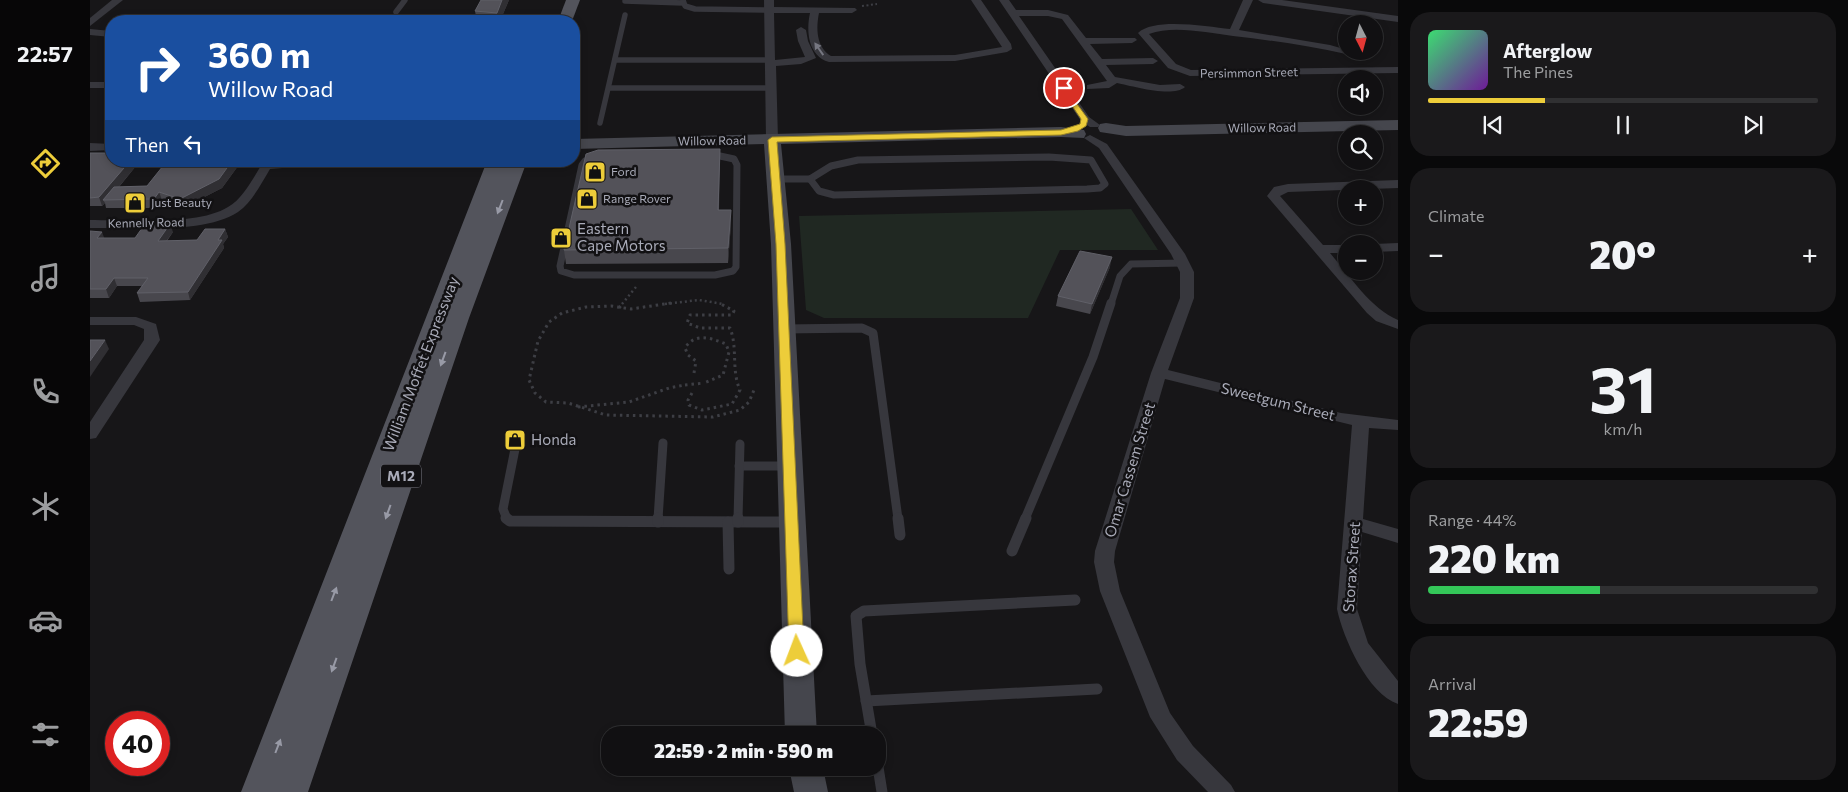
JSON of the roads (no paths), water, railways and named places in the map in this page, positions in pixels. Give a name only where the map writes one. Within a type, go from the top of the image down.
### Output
[{"type":"main road","points":[[553,15],[559,0]]},
{"type":"main road","points":[[567,15],[573,0]]},
{"type":"main road","name":"William Moffet Expressway","points":[[260,792],[495,167]]},
{"type":"main road","name":"William Moffet Expressway","points":[[289,792],[454,327],[515,167]]},
{"type":"street","points":[[90,23],[118,0]]},
{"type":"street","points":[[804,0],[815,10]]},
{"type":"street","points":[[815,10],[814,42],[826,58],[838,60],[955,58],[1007,49],[1006,44],[976,0]]},
{"type":"street","name":"Omar Cassem Street","points":[[1004,0],[1183,263],[1187,272],[1188,288],[1159,373],[1104,562],[1110,591],[1161,717],[1185,753],[1223,792]]},
{"type":"street","points":[[1233,33],[1248,0]]},
{"type":"street","points":[[1263,0],[1398,19]]},
{"type":"street","points":[[801,726],[784,329],[776,179],[772,140],[772,61],[769,5],[785,12],[852,10]]},
{"type":"street","points":[[1013,13],[1061,15],[1084,41],[1111,79],[1112,84],[1091,87]]},
{"type":"street","name":"Persimmon Street","points":[[1338,52],[1233,33],[1186,27],[1154,27],[1143,32],[1172,66],[1190,73],[1338,71]]},
{"type":"street","points":[[772,61],[801,61],[811,58],[803,41],[801,30]]},
{"type":"street","points":[[90,32],[105,33]]},
{"type":"street","points":[[1084,41],[1132,40]]},
{"type":"street","name":"Persimmon Street","points":[[1361,60],[1375,70]]},
{"type":"street","points":[[1100,62],[1153,61]]},
{"type":"street","name":"Persimmon Street","points":[[1383,70],[1398,70]]},
{"type":"street","points":[[1111,79],[1160,88],[1180,87]]},
{"type":"street","points":[[90,85],[105,85]]},
{"type":"street","name":"Willow Road","points":[[580,144],[1398,125]]},
{"type":"street","points":[[90,147],[105,147]]},
{"type":"street","name":"Kennelly Road","points":[[90,224],[188,222],[218,216],[233,210],[244,200],[267,167]]},
{"type":"street","points":[[1393,323],[1372,310],[1276,202],[1273,196],[1274,192],[1296,187],[1398,184]]},
{"type":"street","points":[[1383,248],[1398,247]]},
{"type":"street","points":[[1319,250],[1338,249]]},
{"type":"street","points":[[90,321],[136,321],[151,327],[153,333],[148,349],[90,434]]},
{"type":"street","name":"Sweetgum Street","points":[[1159,373],[1361,422],[1398,425]]},
{"type":"street","name":"Storax Street","points":[[1361,422],[1355,523],[1347,609],[1348,620],[1356,640],[1373,668],[1398,696]]},
{"type":"street","points":[[1355,523],[1398,536]]},
{"type":"street","points":[[808,776],[811,792]]},
{"type":"lane","points":[[396,12],[404,0]]},
{"type":"lane","points":[[625,1],[683,2],[690,8],[703,10],[769,5]]},
{"type":"lane","points":[[600,123],[626,15]]},
{"type":"lane","points":[[615,60],[772,61]]},
{"type":"lane","points":[[608,88],[772,88]]},
{"type":"lane","points":[[720,156],[734,159],[737,165],[735,269],[731,273],[721,274],[646,275],[574,275],[561,271],[560,266],[583,163],[598,158],[720,156]]},
{"type":"lane","points":[[776,179],[810,179],[831,166],[858,160],[1049,157],[1091,160],[1105,184],[1100,188],[1087,189],[834,195],[818,191],[813,187],[810,179]]},
{"type":"lane","points":[[1012,551],[1093,357],[1120,276],[1131,264],[1183,263]]},
{"type":"lane","points":[[784,329],[862,328],[873,333],[900,535]]},
{"type":"lane","points":[[658,522],[663,443]]},
{"type":"lane","points":[[516,444],[503,509],[506,519],[520,522],[792,522]]},
{"type":"lane","points":[[728,569],[740,444]]},
{"type":"lane","points":[[739,466],[789,466]]},
{"type":"lane","points":[[870,726],[860,664],[856,616],[864,611],[1075,600]]},
{"type":"lane","points":[[866,701],[1097,690]]},
{"type":"lane","points":[[879,776],[882,792]]},
{"type":"place","name":"Ford","points":[[595,172]]},
{"type":"place","name":"Range Rover","points":[[587,199]]},
{"type":"place","name":"Just Beauty","points":[[135,203]]},
{"type":"place","name":"Eastern Cape Motors","points":[[561,238]]},
{"type":"place","name":"Honda","points":[[515,440]]}]
